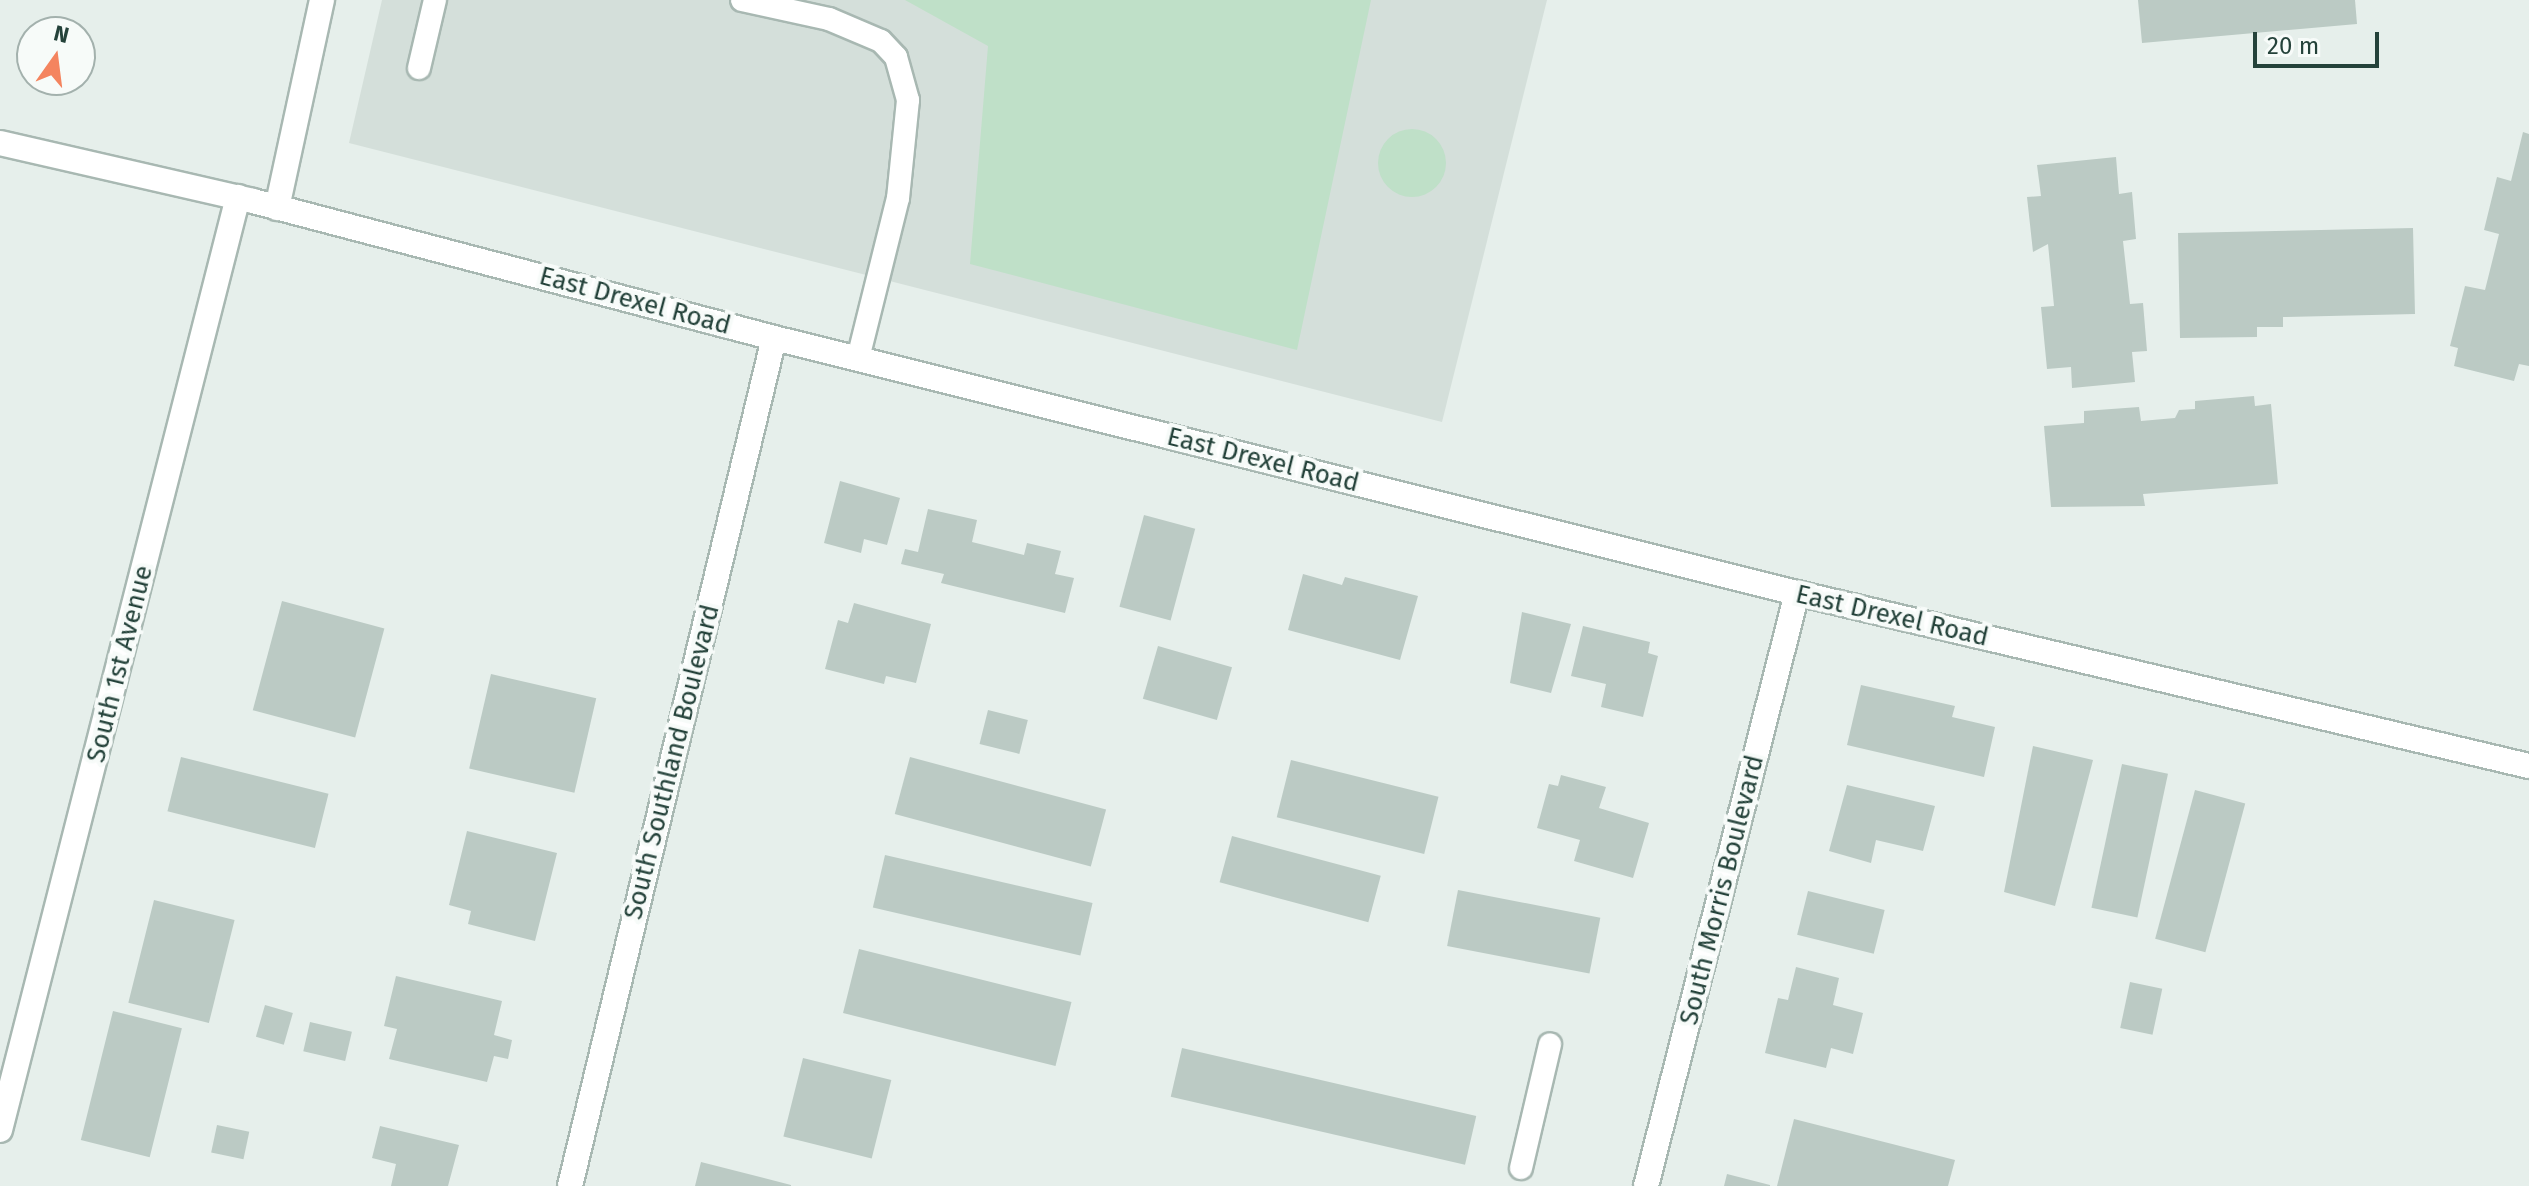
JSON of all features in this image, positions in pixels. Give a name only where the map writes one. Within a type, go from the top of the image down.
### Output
[{"type":"street","points":[[277,208],[322,0]]},
{"type":"street","name":"East Drexel Road","points":[[0,143],[238,197],[774,338],[1797,593],[2529,766]]},
{"type":"street","name":"South 1st Avenue","points":[[0,1130],[238,197]]},
{"type":"street","name":"South Southland Boulevard","points":[[570,1186],[774,338]]},
{"type":"street","name":"South Morris Boulevard","points":[[1646,1186],[1797,593]]},
{"type":"lane","points":[[419,68],[435,0]]},
{"type":"lane","points":[[742,0],[829,19],[881,41],[896,57],[908,100],[898,198],[858,359]]},
{"type":"lane","points":[[1521,1168],[1550,1044]]},
{"type":"shaded area","points":[[382,0],[1547,0],[1442,422],[349,143]]},
{"type":"green space","points":[[905,0],[1371,0],[1297,350],[970,264],[988,46]]},
{"type":"green space","points":[[1412,129],[1425,131],[1436,139],[1444,150],[1444,176],[1436,187],[1425,195],[1412,197],[1399,195],[1388,187],[1380,176],[1378,163],[1380,150],[1388,139],[1399,131]]},
{"type":"building","points":[[2138,0],[2355,0],[2357,24],[2142,43]]},
{"type":"building","points":[[2523,132],[2529,134],[2529,366],[2519,364],[2514,381],[2454,366],[2458,348],[2450,346],[2465,286],[2485,290],[2499,234],[2484,230],[2497,177],[2511,181]]},
{"type":"building","points":[[2116,157],[2119,194],[2132,192],[2136,239],[2123,241],[2130,304],[2143,303],[2147,351],[2132,352],[2135,382],[2072,388],[2071,367],[2047,369],[2041,307],[2054,306],[2048,244],[2033,252],[2027,197],[2041,196],[2037,165]]},
{"type":"building","points":[[2413,228],[2415,314],[2283,317],[2283,327],[2257,327],[2257,337],[2180,338],[2178,233]]},
{"type":"building","points":[[2254,396],[2255,406],[2271,404],[2278,484],[2143,494],[2145,506],[2051,507],[2044,426],[2084,423],[2084,411],[2139,407],[2141,421],[2175,418],[2179,410],[2195,409],[2195,401]]},
{"type":"building","points":[[840,481],[900,498],[887,545],[864,539],[861,553],[824,543]]},
{"type":"building","points":[[928,509],[977,520],[972,542],[1024,555],[1027,543],[1061,551],[1055,574],[1074,578],[1065,613],[941,583],[944,574],[901,564],[905,549],[918,552]]},
{"type":"building","points":[[1144,515],[1195,529],[1171,620],[1119,607]]},
{"type":"building","points":[[1303,574],[1342,585],[1345,577],[1418,596],[1400,660],[1288,630]]},
{"type":"building","points":[[282,601],[384,628],[355,738],[253,710]]},
{"type":"building","points":[[854,603],[931,624],[916,683],[886,676],[884,684],[825,669],[838,620],[848,623]]},
{"type":"building","points":[[1522,612],[1571,624],[1551,693],[1510,683]]},
{"type":"building","points":[[1583,626],[1650,642],[1648,653],[1658,656],[1643,717],[1601,707],[1606,684],[1571,676]]},
{"type":"building","points":[[1158,646],[1232,667],[1217,720],[1143,699]]},
{"type":"building","points":[[491,674],[596,698],[574,793],[469,769]]},
{"type":"building","points":[[1861,685],[1955,706],[1952,717],[1995,727],[1984,777],[1847,745]]},
{"type":"building","points":[[988,710],[1028,720],[1019,754],[980,744]]},
{"type":"building","points":[[2033,746],[2093,760],[2055,906],[2004,892]]},
{"type":"building","points":[[181,757],[328,794],[315,848],[167,811]]},
{"type":"building","points":[[910,757],[1106,810],[1091,867],[895,814]]},
{"type":"building","points":[[1291,760],[1438,797],[1424,854],[1277,817]]},
{"type":"building","points":[[2122,764],[2168,774],[2137,918],[2091,908]]},
{"type":"building","points":[[1561,775],[1606,787],[1599,808],[1649,823],[1633,878],[1574,861],[1580,840],[1537,828],[1549,784],[1558,786]]},
{"type":"building","points":[[1847,785],[1935,806],[1923,851],[1876,840],[1871,863],[1829,851]]},
{"type":"building","points":[[2195,790],[2245,803],[2205,952],[2155,939]]},
{"type":"building","points":[[467,831],[557,853],[535,941],[468,924],[471,911],[449,905]]},
{"type":"building","points":[[1232,836],[1381,876],[1368,922],[1220,882]]},
{"type":"building","points":[[885,855],[1093,903],[1080,956],[873,908]]},
{"type":"building","points":[[1458,890],[1600,918],[1589,974],[1447,946]]},
{"type":"building","points":[[1808,891],[1885,910],[1874,954],[1797,935]]},
{"type":"building","points":[[154,900],[235,920],[209,1023],[128,1003]]},
{"type":"building","points":[[859,949],[1071,1002],[1056,1066],[843,1013]]},
{"type":"building","points":[[1796,967],[1839,978],[1833,1005],[1863,1013],[1853,1054],[1831,1048],[1826,1068],[1765,1053],[1778,998],[1788,1000]]},
{"type":"building","points":[[396,976],[502,1001],[494,1035],[512,1040],[508,1059],[494,1056],[487,1082],[389,1059],[397,1029],[384,1026]]},
{"type":"building","points":[[2130,982],[2162,989],[2153,1035],[2120,1028]]},
{"type":"building","points":[[265,1005],[293,1013],[284,1045],[256,1037]]},
{"type":"building","points":[[113,1011],[182,1028],[150,1157],[81,1140]]},
{"type":"building","points":[[310,1022],[352,1032],[345,1061],[303,1051]]},
{"type":"building","points":[[1182,1048],[1476,1116],[1465,1165],[1171,1097]]},
{"type":"building","points":[[803,1058],[891,1080],[872,1159],[783,1137]]},
{"type":"building","points":[[1794,1119],[1955,1160],[1948,1186],[1777,1186]]},
{"type":"building","points":[[217,1125],[249,1132],[243,1159],[211,1152]]},
{"type":"building","points":[[380,1126],[459,1145],[448,1186],[391,1186],[396,1164],[372,1158]]},
{"type":"building","points":[[701,1162],[791,1185],[791,1186],[695,1186]]},
{"type":"building","points":[[1727,1174],[1770,1185],[1770,1186],[1724,1186]]}]
